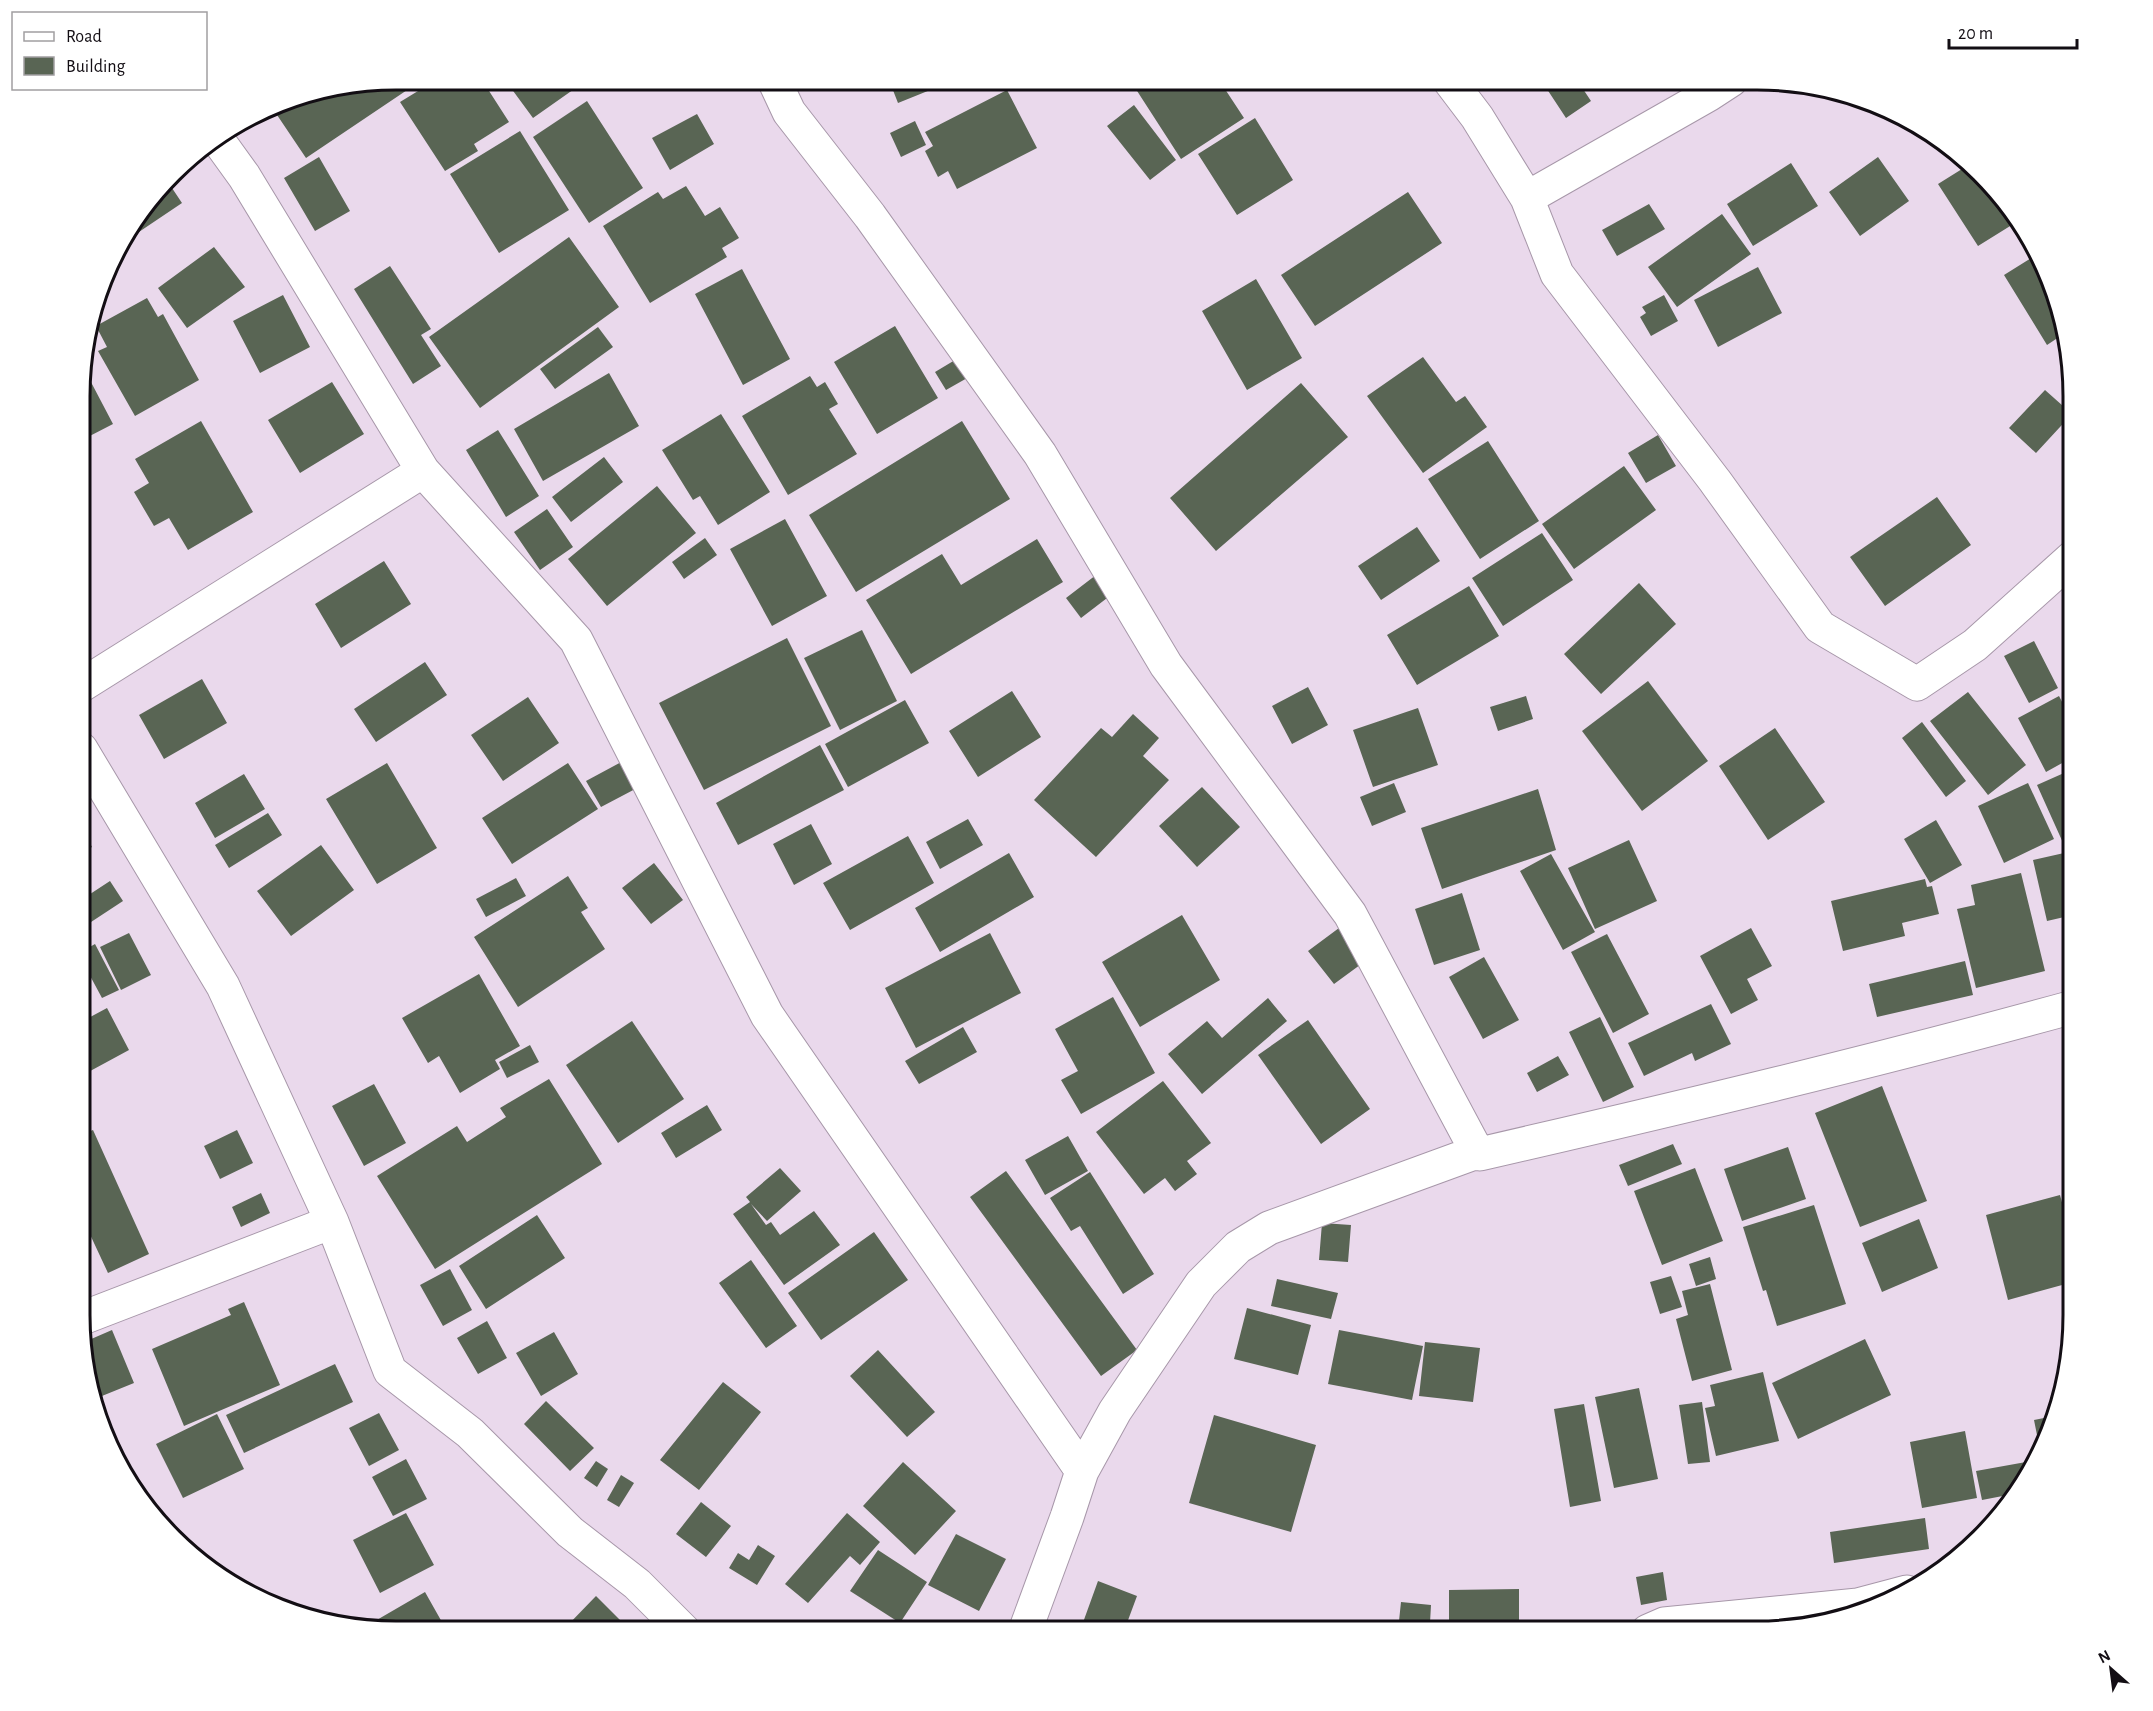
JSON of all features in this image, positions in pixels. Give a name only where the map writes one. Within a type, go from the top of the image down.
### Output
[{"type":"street","points":[[779,90],[789,112],[870,216],[1040,454],[1166,665],[1350,914],[1477,1152]]},
{"type":"street","points":[[1457,90],[1477,117],[1527,198],[1557,274],[1715,481],[1820,627],[1917,684],[1975,645],[2063,566]]},
{"type":"street","points":[[1527,198],[1717,90]]},
{"type":"street","points":[[222,145],[244,176],[423,471],[576,640],[767,1015],[1082,1471]]},
{"type":"street","points":[[90,680],[423,471]]},
{"type":"street","points":[[90,764],[223,986],[332,1222],[390,1371],[470,1433],[570,1532],[637,1584],[674,1621]]},
{"type":"street","points":[[1029,1621],[1082,1471],[1115,1411],[1175,1319],[1201,1284],[1238,1247],[1269,1228],[1477,1152],[1480,1154],[1678,1108],[1950,1041],[2063,1009]]},
{"type":"street","points":[[90,1315],[332,1222]]},
{"type":"street","points":[[1695,1621],[1854,1605]]},
{"type":"building","points":[[407,90],[306,158],[277,114],[336,96]]},
{"type":"building","points":[[420,90],[488,90],[509,122],[474,144],[478,151],[445,171],[400,102]]},
{"type":"building","points":[[512,90],[573,90],[533,118]]},
{"type":"building","points":[[893,90],[930,90],[898,103]]},
{"type":"building","points":[[1007,90],[1037,148],[957,189],[948,171],[938,177],[925,151],[933,146],[925,132]]},
{"type":"building","points":[[1136,90],[1226,90],[1244,118],[1181,159]]},
{"type":"building","points":[[1548,90],[1584,90],[1591,101],[1566,118]]},
{"type":"building","points":[[587,101],[643,188],[589,223],[533,137]]},
{"type":"building","points":[[1134,105],[1176,160],[1150,180],[1107,126]]},
{"type":"building","points":[[697,114],[714,144],[670,170],[652,138]]},
{"type":"building","points":[[1255,118],[1293,180],[1237,215],[1198,154]]},
{"type":"building","points":[[915,121],[926,145],[901,157],[890,133]]},
{"type":"building","points":[[520,131],[569,210],[499,253],[450,174]]},
{"type":"building","points":[[319,157],[350,211],[315,231],[284,178]]},
{"type":"building","points":[[1878,157],[1909,201],[1860,236],[1829,192]]},
{"type":"building","points":[[1791,163],[1818,206],[1753,246],[1727,204]]},
{"type":"building","points":[[1962,169],[1987,194],[2011,226],[1978,246],[1938,184]]},
{"type":"building","points":[[686,186],[705,216],[720,207],[739,238],[722,248],[727,257],[650,303],[603,226],[658,192],[663,199]]},
{"type":"building","points":[[172,188],[182,203],[138,233]]},
{"type":"building","points":[[1408,192],[1442,243],[1315,326],[1281,275]]},
{"type":"building","points":[[1649,204],[1665,229],[1617,256],[1602,230]]},
{"type":"building","points":[[1722,214],[1751,254],[1677,307],[1648,267]]},
{"type":"building","points":[[569,237],[619,307],[480,408],[429,337]]},
{"type":"building","points":[[214,247],[245,287],[187,328],[158,288]]},
{"type":"building","points":[[2030,259],[2047,298],[2057,338],[2047,345],[2004,275]]},
{"type":"building","points":[[390,266],[431,329],[421,335],[441,366],[413,384],[354,289]]},
{"type":"building","points":[[1758,267],[1782,313],[1718,347],[1694,300]]},
{"type":"building","points":[[742,269],[790,359],[743,385],[695,294]]},
{"type":"building","points":[[1256,279],[1302,358],[1247,390],[1202,311]]},
{"type":"building","points":[[283,295],[310,347],[260,373],[233,321]]},
{"type":"building","points":[[1664,295],[1678,321],[1651,336],[1640,317],[1646,313],[1642,307]]},
{"type":"building","points":[[147,298],[158,317],[163,314],[199,380],[135,416],[98,351],[107,347],[98,329],[98,325]]},
{"type":"building","points":[[895,326],[938,398],[877,434],[834,362]]},
{"type":"building","points":[[598,327],[613,347],[555,389],[540,369]]},
{"type":"building","points":[[965,354],[976,373],[946,390],[935,372]]},
{"type":"building","points":[[1423,357],[1456,402],[1465,396],[1487,427],[1423,473],[1367,396]]},
{"type":"building","points":[[609,373],[639,426],[543,481],[514,429]]},
{"type":"building","points":[[810,376],[817,387],[825,382],[838,404],[829,409],[857,454],[788,495],[742,416]]},
{"type":"building","points":[[91,382],[113,424],[90,436]]},
{"type":"building","points":[[332,382],[364,434],[300,473],[268,420]]},
{"type":"building","points":[[1301,383],[1348,437],[1216,551],[1170,498]]},
{"type":"building","points":[[2045,390],[2063,406],[2063,424],[2036,453],[2009,428]]},
{"type":"building","points":[[721,414],[770,492],[718,525],[700,496],[693,500],[662,450]]},
{"type":"building","points":[[201,421],[253,512],[188,550],[169,518],[154,526],[134,492],[149,483],[135,459]]},
{"type":"building","points":[[962,421],[1010,499],[856,592],[809,515]]},
{"type":"building","points":[[498,430],[539,496],[506,517],[466,450]]},
{"type":"building","points":[[1658,435],[1676,466],[1646,483],[1628,453]]},
{"type":"building","points":[[1488,441],[1539,521],[1480,559],[1428,479]]},
{"type":"building","points":[[604,457],[623,482],[571,522],[552,497]]},
{"type":"building","points":[[1624,466],[1656,510],[1574,569],[1542,524]]},
{"type":"building","points":[[657,486],[696,533],[607,606],[568,559]]},
{"type":"building","points":[[1937,497],[1971,545],[1885,606],[1850,557]]},
{"type":"building","points":[[547,509],[573,547],[540,570],[514,532]]},
{"type":"building","points":[[785,519],[827,596],[772,626],[730,549]]},
{"type":"building","points":[[1417,527],[1440,561],[1381,600],[1358,566]]},
{"type":"building","points":[[1542,533],[1573,580],[1503,626],[1472,578]]},
{"type":"building","points":[[705,538],[717,555],[684,579],[672,562]]},
{"type":"building","points":[[1037,539],[1063,582],[911,674],[866,600],[942,554],[961,585]]},
{"type":"building","points":[[384,561],[411,604],[341,648],[315,604]]},
{"type":"building","points":[[1096,575],[1111,595],[1081,618],[1066,598]]},
{"type":"building","points":[[1639,583],[1676,624],[1601,694],[1564,654]]},
{"type":"building","points":[[1469,586],[1499,636],[1417,685],[1387,635]]},
{"type":"building","points":[[862,630],[897,701],[840,730],[804,658]]},
{"type":"building","points":[[787,638],[831,726],[704,790],[659,703]]},
{"type":"building","points":[[2034,641],[2058,688],[2029,703],[2004,656]]},
{"type":"building","points":[[425,662],[447,695],[376,742],[354,709]]},
{"type":"building","points":[[202,679],[227,723],[164,759],[139,715]]},
{"type":"building","points":[[1648,681],[1708,761],[1642,811],[1582,731]]},
{"type":"building","points":[[1308,687],[1328,725],[1292,744],[1272,706]]},
{"type":"building","points":[[1012,691],[1041,737],[978,777],[949,731]]},
{"type":"building","points":[[1968,692],[2026,765],[1988,795],[1930,721]]},
{"type":"building","points":[[1526,696],[1533,719],[1498,731],[1490,707]]},
{"type":"building","points":[[2059,696],[2063,704],[2063,763],[2046,772],[2018,718]]},
{"type":"building","points":[[528,697],[559,743],[503,781],[471,735]]},
{"type":"building","points":[[905,700],[929,743],[848,787],[825,744]]},
{"type":"building","points":[[1418,708],[1438,765],[1373,787],[1353,730]]},
{"type":"building","points":[[1133,714],[1159,738],[1143,756],[1169,780],[1096,857],[1034,800],[1101,728],[1112,737]]},
{"type":"building","points":[[1922,722],[1966,781],[1946,797],[1902,738]]},
{"type":"building","points":[[1775,728],[1825,802],[1768,840],[1719,766]]},
{"type":"building","points":[[820,745],[844,790],[738,845],[716,803]]},
{"type":"building","points":[[625,760],[639,787],[601,807],[586,781]]},
{"type":"building","points":[[387,763],[437,848],[377,884],[326,799]]},
{"type":"building","points":[[568,763],[598,809],[512,864],[482,818]]},
{"type":"building","points":[[2063,773],[2063,843],[2037,785]]},
{"type":"building","points":[[244,774],[265,809],[215,838],[195,803]]},
{"type":"building","points":[[1394,783],[1406,812],[1372,826],[1360,797]]},
{"type":"building","points":[[2028,783],[2054,839],[2004,863],[1978,806]]},
{"type":"building","points":[[1202,787],[1240,827],[1197,867],[1159,826]]},
{"type":"building","points":[[1538,789],[1556,850],[1442,889],[1421,828]]},
{"type":"building","points":[[268,813],[282,835],[229,868],[215,845]]},
{"type":"building","points":[[968,819],[983,845],[940,869],[926,842]]},
{"type":"building","points":[[1936,820],[1962,865],[1930,883],[1904,839]]},
{"type":"building","points":[[811,824],[832,864],[794,885],[773,844]]},
{"type":"building","points":[[908,836],[934,883],[850,930],[823,883]]},
{"type":"building","points":[[1629,840],[1657,901],[1595,929],[1568,868]]},
{"type":"building","points":[[321,845],[354,890],[291,936],[257,891]]},
{"type":"building","points":[[1009,853],[1034,897],[940,952],[915,908]]},
{"type":"building","points":[[2063,853],[2063,917],[2047,921],[2033,860]]},
{"type":"building","points":[[1551,854],[1595,932],[1563,950],[1520,871]]},
{"type":"building","points":[[654,863],[683,900],[651,924],[622,888]]},
{"type":"building","points":[[2021,873],[2045,971],[1976,988],[1957,909],[1975,905],[1971,885]]},
{"type":"building","points":[[568,876],[588,908],[581,912],[605,949],[518,1007],[474,937]]},
{"type":"building","points":[[516,878],[526,896],[486,917],[476,899]]},
{"type":"building","points":[[1925,879],[1927,887],[1932,886],[1939,914],[1902,923],[1905,936],[1843,951],[1831,901]]},
{"type":"building","points":[[110,881],[123,901],[90,923],[90,894]]},
{"type":"building","points":[[1462,893],[1480,950],[1434,965],[1415,909]]},
{"type":"building","points":[[1182,915],[1220,980],[1140,1027],[1102,962]]},
{"type":"building","points":[[1339,928],[1364,962],[1334,984],[1308,951]]},
{"type":"building","points":[[1751,928],[1772,966],[1747,979],[1758,1000],[1731,1014],[1700,956]]},
{"type":"building","points":[[129,933],[151,975],[121,990],[100,947]]},
{"type":"building","points":[[990,933],[1021,993],[916,1048],[885,988]]},
{"type":"building","points":[[1607,934],[1649,1014],[1613,1033],[1571,952]]},
{"type":"building","points":[[95,944],[119,990],[102,998],[90,976],[90,947]]},
{"type":"building","points":[[1484,957],[1519,1020],[1483,1039],[1449,977]]},
{"type":"building","points":[[1965,961],[1973,995],[1877,1017],[1869,984]]},
{"type":"building","points":[[479,974],[520,1046],[495,1060],[500,1069],[460,1093],[439,1056],[428,1063],[402,1018]]},
{"type":"building","points":[[1113,997],[1155,1073],[1081,1114],[1061,1080],[1078,1071],[1055,1029]]},
{"type":"building","points":[[1268,998],[1287,1021],[1202,1094],[1168,1054],[1207,1021],[1222,1038]]},
{"type":"building","points":[[1711,1004],[1731,1044],[1695,1061],[1692,1053],[1644,1076],[1628,1043]]},
{"type":"building","points":[[107,1008],[129,1050],[90,1071],[90,1017]]},
{"type":"building","points":[[1600,1017],[1634,1087],[1603,1102],[1569,1032]]},
{"type":"building","points":[[1308,1020],[1370,1109],[1321,1144],[1258,1055]]},
{"type":"building","points":[[632,1021],[684,1099],[618,1143],[566,1065]]},
{"type":"building","points":[[963,1027],[977,1052],[919,1084],[905,1061]]},
{"type":"building","points":[[530,1045],[539,1062],[507,1078],[499,1062]]},
{"type":"building","points":[[1558,1056],[1569,1075],[1537,1092],[1527,1073]]},
{"type":"building","points":[[549,1079],[602,1164],[435,1269],[377,1176],[457,1126],[467,1142],[506,1117],[500,1108]]},
{"type":"building","points":[[1163,1081],[1211,1143],[1187,1161],[1197,1174],[1175,1191],[1165,1178],[1144,1194],[1096,1132]]},
{"type":"building","points":[[374,1084],[406,1143],[364,1166],[332,1106]]},
{"type":"building","points":[[1882,1086],[1927,1201],[1860,1227],[1815,1113]]},
{"type":"building","points":[[707,1105],[722,1130],[676,1158],[661,1133]]},
{"type":"building","points":[[93,1130],[149,1254],[108,1273],[90,1234],[90,1131]]},
{"type":"building","points":[[237,1130],[253,1163],[220,1179],[204,1146]]},
{"type":"building","points":[[1068,1136],[1088,1171],[1045,1195],[1025,1160]]},
{"type":"building","points":[[1673,1144],[1682,1164],[1628,1186],[1619,1165]]},
{"type":"building","points":[[1788,1147],[1806,1199],[1742,1221],[1724,1169]]},
{"type":"building","points":[[780,1168],[801,1191],[767,1221],[751,1204],[766,1225],[771,1222],[780,1235],[814,1211],[840,1245],[784,1285],[733,1214],[750,1202],[746,1197]]},
{"type":"building","points":[[1695,1168],[1723,1241],[1662,1265],[1634,1191]]},
{"type":"building","points":[[1006,1171],[1137,1350],[1101,1376],[970,1197]]},
{"type":"building","points":[[1090,1172],[1154,1274],[1123,1294],[1080,1226],[1071,1231],[1050,1198]]},
{"type":"building","points":[[261,1193],[270,1213],[241,1227],[232,1207]]},
{"type":"building","points":[[2060,1195],[2063,1206],[2063,1285],[2008,1300],[1986,1215]]},
{"type":"building","points":[[1814,1205],[1846,1304],[1777,1326],[1766,1290],[1763,1291],[1743,1227]]},
{"type":"building","points":[[537,1215],[565,1258],[486,1309],[459,1266]]},
{"type":"building","points":[[1919,1219],[1938,1268],[1882,1292],[1862,1243]]},
{"type":"building","points":[[1322,1223],[1351,1225],[1348,1262],[1319,1260]]},
{"type":"building","points":[[874,1232],[908,1280],[821,1340],[788,1293]]},
{"type":"building","points":[[1710,1257],[1716,1279],[1696,1286],[1689,1264]]},
{"type":"building","points":[[751,1260],[797,1326],[766,1348],[719,1283]]},
{"type":"building","points":[[450,1269],[472,1310],[443,1326],[420,1285]]},
{"type":"building","points":[[1671,1276],[1682,1307],[1660,1314],[1650,1282]]},
{"type":"building","points":[[1277,1279],[1338,1293],[1331,1319],[1271,1306]]},
{"type":"building","points":[[1710,1284],[1732,1370],[1692,1381],[1676,1319],[1688,1315],[1682,1291]]},
{"type":"building","points":[[244,1302],[280,1385],[184,1426],[152,1349],[231,1315],[228,1309]]},
{"type":"building","points":[[1247,1308],[1311,1325],[1298,1375],[1234,1359]]},
{"type":"building","points":[[487,1321],[507,1358],[478,1374],[457,1338]]},
{"type":"building","points":[[112,1330],[134,1383],[101,1396],[91,1339]]},
{"type":"building","points":[[1339,1330],[1423,1346],[1412,1400],[1328,1384]]},
{"type":"building","points":[[554,1332],[578,1374],[541,1396],[516,1353]]},
{"type":"building","points":[[1865,1339],[1891,1395],[1798,1439],[1772,1383]]},
{"type":"building","points":[[1425,1342],[1480,1348],[1473,1402],[1419,1396]]},
{"type":"building","points":[[878,1350],[935,1412],[907,1437],[850,1376]]},
{"type":"building","points":[[335,1364],[353,1402],[244,1453],[226,1415]]},
{"type":"building","points":[[1763,1372],[1779,1441],[1716,1456],[1705,1408],[1715,1406],[1710,1385]]},
{"type":"building","points":[[723,1382],[761,1412],[699,1490],[660,1460]]},
{"type":"building","points":[[1639,1388],[1658,1479],[1614,1488],[1595,1397]]},
{"type":"building","points":[[546,1401],[594,1448],[570,1471],[524,1424]]},
{"type":"building","points":[[1702,1402],[1710,1462],[1688,1464],[1679,1405]]},
{"type":"building","points":[[1584,1404],[1601,1501],[1570,1507],[1554,1409]]},
{"type":"building","points":[[379,1413],[399,1450],[369,1466],[349,1428]]},
{"type":"building","points":[[217,1414],[244,1469],[183,1498],[156,1444]]},
{"type":"building","points":[[1214,1415],[1316,1445],[1291,1532],[1189,1503]]},
{"type":"building","points":[[2045,1418],[2037,1437],[2034,1420]]},
{"type":"building","points":[[1965,1431],[1977,1498],[1922,1508],[1910,1442]]},
{"type":"building","points":[[406,1459],[427,1499],[393,1516],[372,1477]]},
{"type":"building","points":[[596,1461],[608,1469],[597,1487],[584,1478]]},
{"type":"building","points":[[903,1462],[956,1511],[915,1555],[863,1506]]},
{"type":"building","points":[[2025,1462],[2004,1496],[1982,1500],[1976,1471]]},
{"type":"building","points":[[621,1475],[634,1483],[619,1507],[607,1500]]},
{"type":"building","points":[[701,1502],[731,1526],[706,1557],[676,1534]]},
{"type":"building","points":[[406,1513],[434,1565],[380,1593],[353,1540]]},
{"type":"building","points":[[847,1513],[880,1542],[860,1565],[850,1556],[808,1603],[785,1584]]},
{"type":"building","points":[[1925,1518],[1929,1549],[1834,1563],[1830,1532]]},
{"type":"building","points":[[956,1534],[1006,1559],[979,1611],[928,1585]]},
{"type":"building","points":[[758,1545],[775,1556],[757,1585],[729,1568],[738,1553],[749,1560]]},
{"type":"building","points":[[878,1550],[927,1582],[901,1621],[897,1621],[850,1591]]},
{"type":"building","points":[[1663,1572],[1667,1600],[1641,1605],[1636,1577]]},
{"type":"building","points":[[1098,1581],[1137,1596],[1128,1621],[1084,1621]]},
{"type":"building","points":[[1519,1589],[1519,1621],[1449,1621],[1449,1590]]},
{"type":"building","points":[[425,1592],[441,1621],[396,1621],[377,1620]]},
{"type":"building","points":[[596,1596],[621,1621],[572,1621]]},
{"type":"building","points":[[1401,1602],[1431,1605],[1430,1621],[1399,1621]]}]
